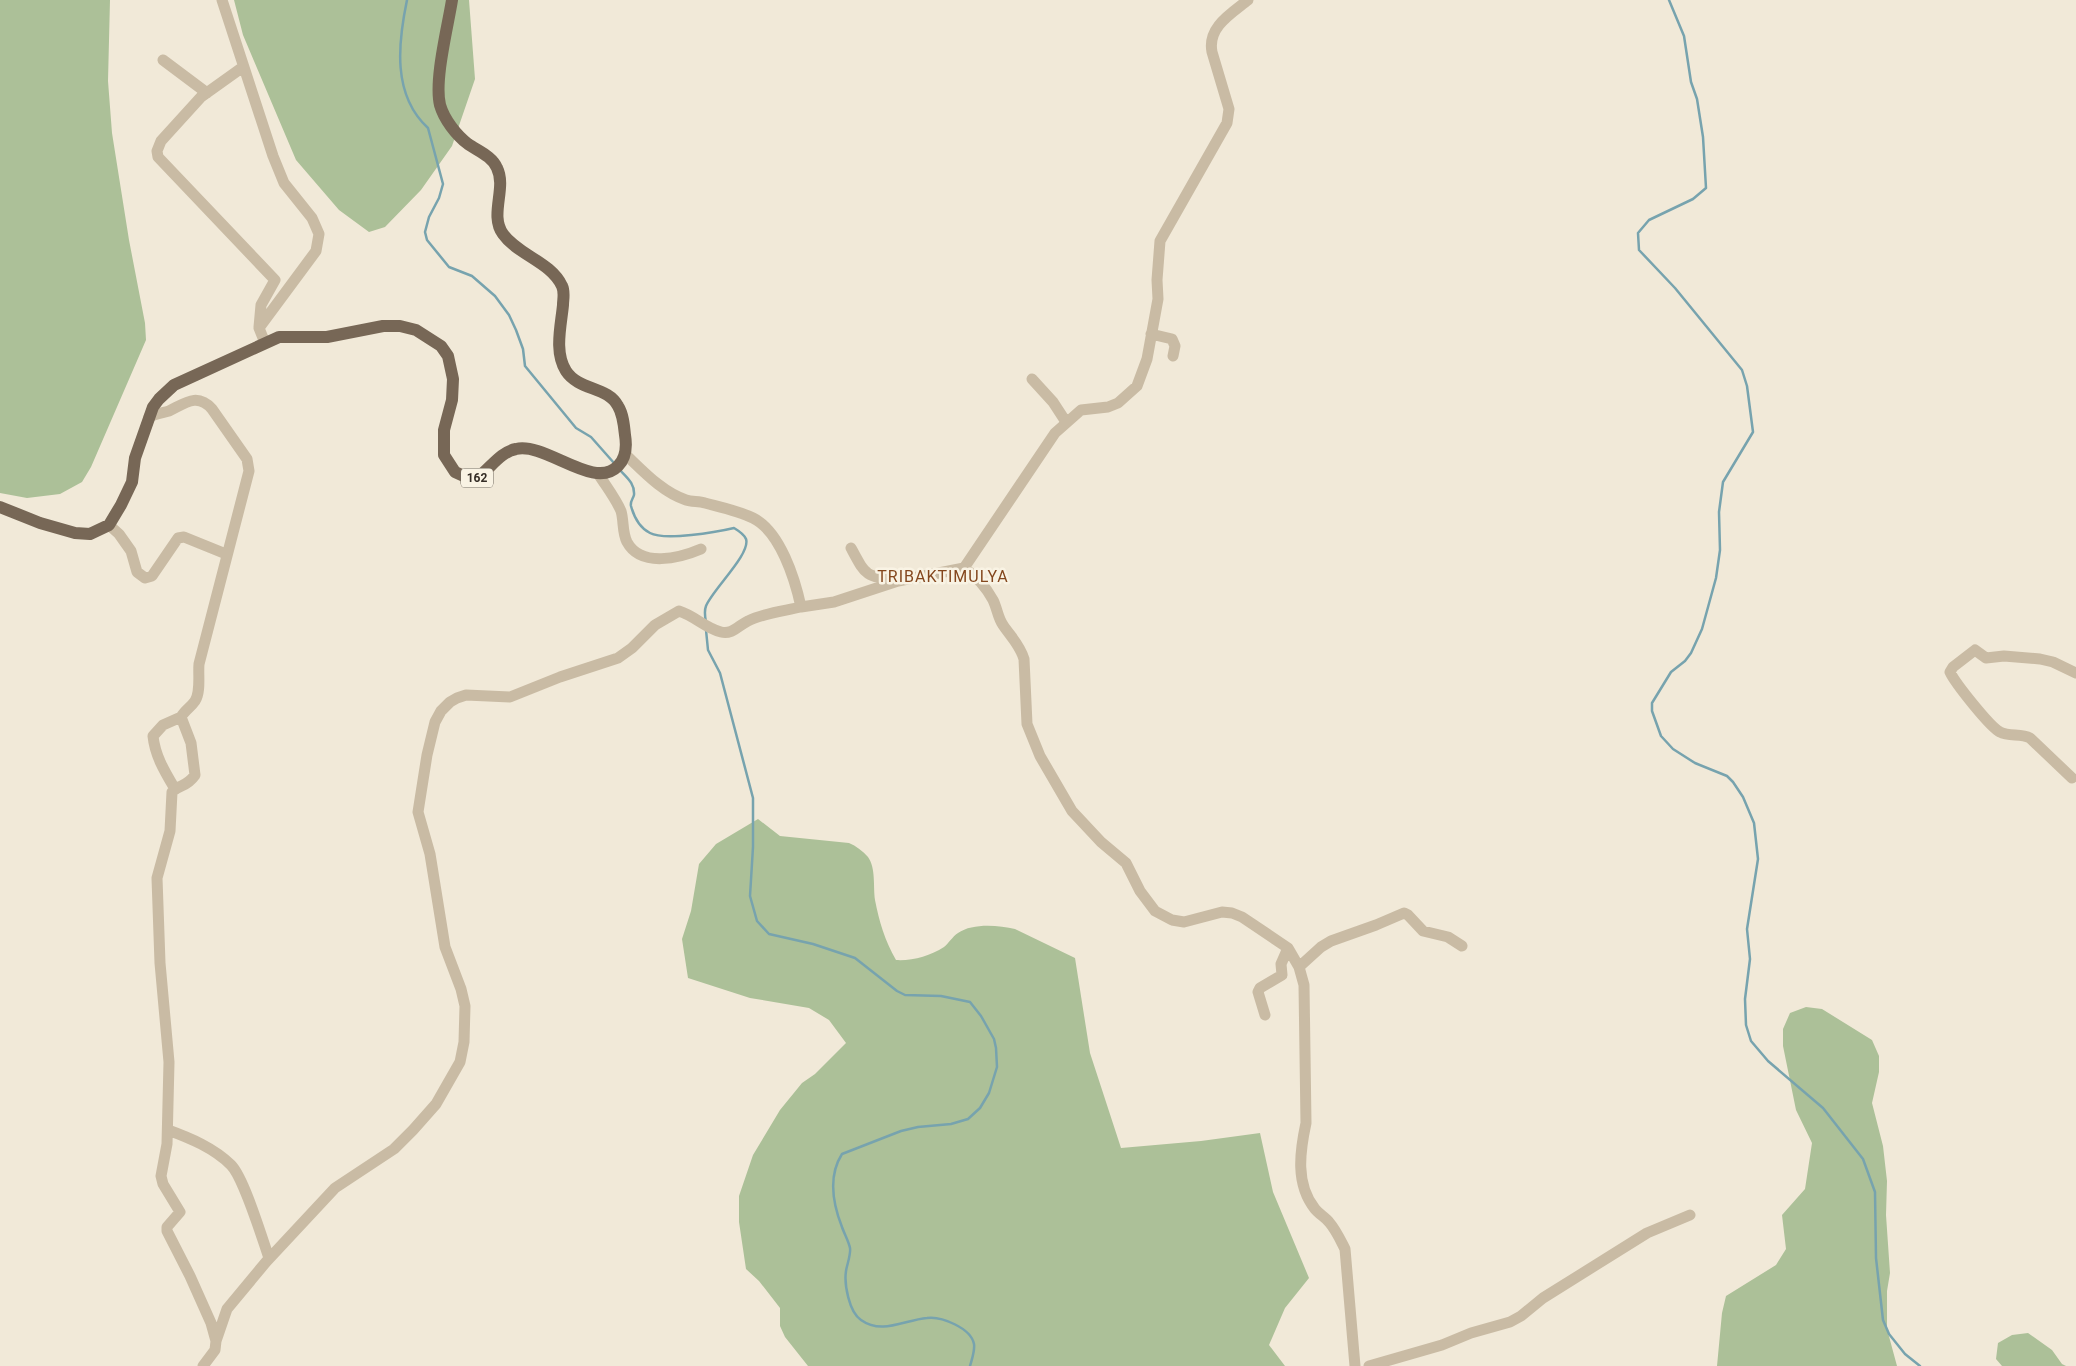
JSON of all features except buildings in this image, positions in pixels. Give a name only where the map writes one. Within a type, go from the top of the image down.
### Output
[{"type":"main road","points":[[452,0],[440,80],[440,103],[444,116],[467,143],[492,160],[496,165],[500,183],[498,219],[503,234],[553,274],[562,285],[564,297],[559,344],[562,362],[566,371],[579,384],[605,394],[618,406],[626,439],[626,454],[616,468],[599,475]]},
{"type":"main road","name":"162","points":[[109,525],[122,505],[132,482],[135,458],[149,417],[159,399],[174,385],[278,337],[326,337],[383,326],[400,326],[416,330],[441,346],[450,362],[453,379],[452,400],[444,430],[443,448],[447,462],[455,472],[466,477],[477,478],[509,452],[515,449],[532,448],[562,462],[599,475]]},
{"type":"main road","points":[[0,507],[40,523],[75,533],[90,534],[109,525]]},
{"type":"street","points":[[222,0],[273,156],[284,182],[312,218],[318,234],[318,244],[312,257],[259,328]]},
{"type":"street","points":[[203,1366],[215,1350],[216,1341],[228,1309],[269,1258],[335,1188],[394,1149],[413,1130],[436,1104],[460,1062],[464,1042],[464,1006],[461,989],[445,946],[430,854],[418,812],[427,755],[435,722],[441,711],[450,702],[466,695],[510,698],[560,677],[618,658],[632,648],[655,625],[680,611],[691,614],[700,623],[712,629],[726,633],[749,620],[800,607],[834,602],[898,581],[964,568],[1055,433],[1081,410],[1108,407],[1118,403],[1130,394],[1142,374],[1147,359],[1158,299],[1157,280],[1160,241],[1229,116],[1229,109],[1210,45],[1219,24],[1248,0]]},
{"type":"street","points":[[163,60],[207,93]]},
{"type":"street","points":[[243,67],[207,93],[161,141],[157,151],[158,156],[275,280],[261,305],[259,328],[265,343]]},
{"type":"street","points":[[1151,334],[1172,339],[1175,346],[1173,356]]},
{"type":"street","points":[[1032,379],[1053,402],[1066,422]]},
{"type":"street","points":[[149,417],[166,412],[185,401],[192,400],[206,404],[247,459],[249,471],[199,664],[198,691],[195,701],[186,709],[182,717],[163,725],[153,736],[154,748],[159,762],[174,789]]},
{"type":"street","points":[[626,454],[655,483],[686,500],[705,503],[753,517],[763,524],[771,532],[784,556],[798,594],[800,607]]},
{"type":"street","points":[[599,475],[622,513],[625,538],[633,549],[649,557],[671,559],[691,554],[701,549]]},
{"type":"street","points":[[109,525],[119,534],[131,551],[137,572],[144,578],[152,576],[178,538],[184,537],[226,554]]},
{"type":"street","points":[[851,548],[866,574],[873,578],[898,581]]},
{"type":"street","points":[[964,568],[974,575],[984,587],[993,601],[1002,624],[1021,650],[1024,658],[1027,724],[1040,756],[1072,811],[1101,842],[1126,863],[1146,900],[1155,911],[1172,920],[1184,922],[1215,912],[1232,913],[1242,917],[1288,948],[1299,967],[1304,985],[1306,1122],[1301,1145],[1302,1181],[1314,1208],[1333,1228],[1345,1249],[1355,1366]]},
{"type":"street","points":[[2072,778],[2030,738],[2022,735],[2005,734],[1997,730],[1980,713],[1950,672],[1953,667],[1976,650],[1986,658],[2004,656],[2040,659],[2053,662],[2076,673]]},
{"type":"street","points":[[182,717],[191,742],[195,776],[186,785],[174,789],[171,794],[170,831],[157,878],[160,963],[169,1062],[168,1130],[161,1176],[163,1184],[180,1212],[167,1227],[167,1231],[190,1276],[211,1324],[216,1341]]},
{"type":"street","points":[[1299,967],[1321,946],[1331,940],[1376,926],[1404,913],[1423,931],[1448,937],[1462,946]]},
{"type":"street","points":[[1266,1015],[1258,992],[1260,988],[1282,975],[1281,964],[1288,948]]},
{"type":"street","points":[[168,1130],[221,1156],[236,1170],[269,1258]]},
{"type":"street","points":[[1369,1366],[1510,1322],[1521,1316],[1543,1298],[1647,1233],[1690,1215]]},
{"type":"green space","points":[[0,0],[110,0],[108,81],[112,133],[129,240],[145,323],[146,340],[91,467],[82,482],[60,494],[27,498],[0,493]]},
{"type":"green space","points":[[234,0],[469,0],[475,79],[452,146],[421,190],[385,227],[369,232],[339,210],[296,160],[243,35]]},
{"type":"green space","points":[[758,819],[780,836],[849,843],[868,857],[871,861],[875,900],[881,923],[896,960],[915,959],[927,955],[944,947],[964,930],[978,926],[1015,929],[1075,958],[1090,1053],[1121,1148],[1201,1141],[1260,1133],[1273,1192],[1309,1278],[1285,1308],[1269,1345],[1285,1366],[808,1366],[785,1337],[780,1326],[780,1308],[759,1281],[746,1269],[739,1222],[739,1196],[753,1155],[780,1110],[802,1083],[815,1074],[846,1043],[829,1020],[809,1008],[750,998],[688,978],[682,939],[691,911],[699,864],[716,844]]},
{"type":"green space","points":[[1806,1007],[1822,1009],[1872,1040],[1879,1056],[1879,1072],[1872,1103],[1883,1146],[1887,1181],[1886,1215],[1890,1273],[1887,1291],[1887,1329],[1897,1366],[1717,1366],[1722,1313],[1726,1296],[1776,1265],[1786,1249],[1782,1215],[1805,1189],[1812,1143],[1796,1110],[1783,1046],[1783,1029],[1790,1013]]},
{"type":"green space","points":[[2028,1333],[2052,1350],[2062,1364],[2066,1366],[2002,1366],[1996,1359],[1998,1343],[2012,1335]]},
{"type":"waterway","points":[[407,0],[400,51],[403,84],[408,100],[416,115],[428,128],[443,184],[439,198],[429,217],[425,232],[427,240],[449,267],[472,276],[495,296],[509,315],[516,330],[523,349],[525,366],[576,428],[591,437],[614,463]]},
{"type":"waterway","points":[[1669,0],[1684,36],[1691,82],[1697,99],[1703,137],[1706,188],[1693,199],[1649,220],[1638,233],[1639,250],[1675,288],[1742,370],[1747,386],[1753,432],[1723,482],[1719,512],[1720,550],[1716,578],[1702,629],[1691,653],[1685,661],[1671,672],[1652,703],[1652,711],[1661,736],[1673,749],[1695,763],[1727,776],[1733,782],[1743,797],[1754,823],[1758,859],[1747,929],[1750,959],[1745,999],[1746,1025],[1751,1041],[1768,1061],[1823,1108],[1863,1159],[1875,1192],[1876,1258],[1883,1320],[1889,1334],[1905,1354],[1920,1366]]},
{"type":"waterway","points":[[619,469],[630,480],[633,487],[632,510],[640,525],[650,533],[679,536],[734,528],[745,537],[746,546],[743,554],[706,606],[706,622]]},
{"type":"waterway","points":[[706,630],[708,650],[720,673],[753,798],[750,896],[757,921],[769,934],[813,944],[855,958],[897,991],[905,995],[941,996],[970,1002],[981,1016],[994,1039],[997,1067],[989,1093],[980,1108],[968,1119],[951,1124],[918,1127],[901,1131],[842,1154],[833,1181],[836,1209],[850,1248],[846,1283],[853,1311],[861,1320],[877,1326],[893,1325],[927,1318],[940,1319],[955,1324],[972,1338],[974,1352],[970,1366]]},
{"type":"district","name":"TRIBAKTIMULYA","points":[[943,576]]}]
